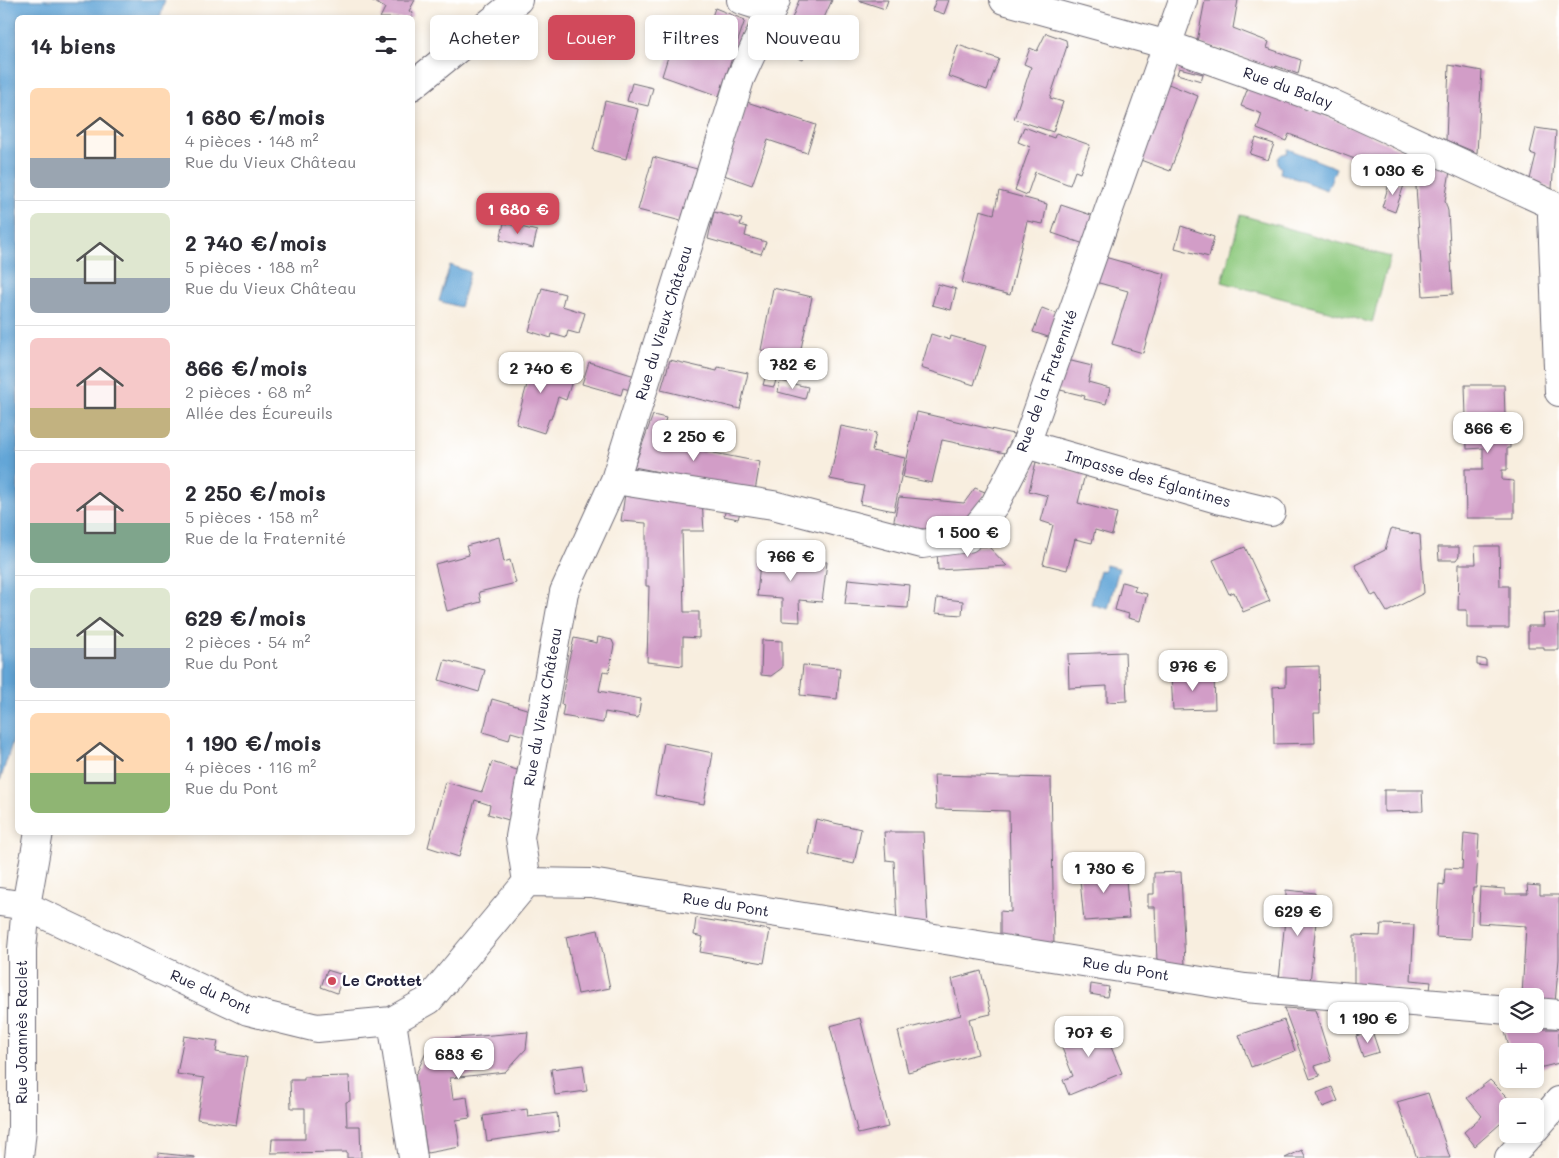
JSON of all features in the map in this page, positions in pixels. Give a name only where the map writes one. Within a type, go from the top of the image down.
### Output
[{"type":"street","points":[[415,84],[518,0]]},
{"type":"street","points":[[741,0],[774,5]]},
{"type":"street","name":"Rue du Balay","points":[[1004,0],[1168,45],[1331,103],[1557,207]]},
{"type":"street","name":"Rue de la Fraternité","points":[[615,480],[772,504],[922,544],[968,538],[995,504],[1026,444],[1183,0]]},
{"type":"street","name":"Rue du Vieux Château","points":[[527,882],[520,837],[564,592],[615,480],[740,79],[774,5]]},
{"type":"street","points":[[1557,207],[1552,216],[1559,392]]},
{"type":"street","name":"Impasse des Églantines","points":[[1026,444],[1221,500],[1271,512]]},
{"type":"street","name":"Rue Joannès Raclet","points":[[20,1158],[22,1129],[22,949],[13,904],[38,835]]},
{"type":"street","name":"Rue du Pont","points":[[13,904],[248,1011],[317,1028],[392,1021],[429,1000],[527,882],[592,883],[1244,988],[1499,1009]]},
{"type":"street","points":[[1544,1013],[1559,1014]]},
{"type":"street","points":[[392,1021],[413,1158]]},
{"type":"street","points":[[1544,1118],[1559,1101]]},
{"type":"street","points":[[1510,1158],[1523,1143]]},
{"type":"green space","points":[[1241,215],[1390,257],[1372,323],[1222,282]]},
{"type":"water","points":[[0,0],[165,0],[161,15],[15,15],[15,734],[0,781]]},
{"type":"water","points":[[1288,149],[1336,168],[1327,190],[1280,173],[1279,158],[1287,153]]},
{"type":"water","points":[[450,265],[470,272],[460,307],[439,301]]},
{"type":"water","points":[[1105,565],[1119,568],[1108,609],[1091,604],[1100,570],[1104,571]]},
{"type":"building","points":[[371,0],[415,0],[409,11],[413,13],[412,15],[382,15],[385,8]]},
{"type":"building","points":[[799,0],[832,0],[825,15],[793,15]]},
{"type":"building","points":[[858,0],[888,0],[885,9]]},
{"type":"building","points":[[936,0],[949,0],[944,14],[932,10]]},
{"type":"building","points":[[1205,0],[1238,0],[1233,28],[1269,42],[1267,48],[1301,60],[1298,74],[1276,66],[1275,70],[1225,50],[1197,42]]},
{"type":"building","points":[[715,8],[732,15],[712,15]]},
{"type":"building","points":[[738,17],[745,20],[738,40]]},
{"type":"building","points":[[1046,33],[1066,40],[1067,46],[1050,98],[1063,102],[1053,132],[1014,119],[1031,67],[1024,64],[1030,48],[1037,51]]},
{"type":"building","points":[[958,45],[999,59],[987,90],[948,76]]},
{"type":"building","points":[[667,60],[731,60],[719,96],[662,76]]},
{"type":"building","points":[[1449,65],[1482,71],[1477,153],[1446,140]]},
{"type":"building","points":[[1179,68],[1203,74],[1201,81],[1177,74]]},
{"type":"building","points":[[632,83],[653,88],[648,106],[627,101]]},
{"type":"building","points":[[1166,83],[1198,96],[1170,171],[1138,159]]},
{"type":"building","points":[[1249,85],[1407,152],[1410,180],[1289,134],[1286,141],[1257,129],[1262,114],[1241,106]]},
{"type":"building","points":[[605,101],[638,109],[626,159],[593,150]]},
{"type":"building","points":[[747,102],[816,125],[807,153],[768,140],[752,185],[724,175]]},
{"type":"building","points":[[1024,127],[1054,138],[1056,133],[1090,145],[1080,173],[1075,171],[1070,185],[1035,172],[1027,195],[1015,190],[1030,147],[1018,142]]},
{"type":"building","points":[[1536,128],[1556,131],[1552,189],[1530,179],[1536,155],[1530,153]]},
{"type":"building","points":[[1256,138],[1274,144],[1268,160],[1250,154]]},
{"type":"building","points":[[1414,155],[1450,171],[1445,201],[1448,211],[1453,294],[1423,296]]},
{"type":"building","points":[[653,157],[697,169],[681,221],[638,210]]},
{"type":"building","points":[[1390,181],[1404,185],[1395,212],[1382,207]]},
{"type":"building","points":[[999,191],[1047,204],[1043,224],[1027,221],[1010,295],[962,283],[980,210],[994,214]]},
{"type":"building","points":[[1061,205],[1097,217],[1087,245],[1052,233]]},
{"type":"building","points":[[714,212],[742,219],[740,225],[747,227],[745,236],[766,242],[761,254],[708,239]]},
{"type":"building","points":[[504,223],[537,231],[533,248],[500,240]]},
{"type":"building","points":[[1181,226],[1214,237],[1209,257],[1175,248]]},
{"type":"building","points":[[1101,256],[1165,274],[1143,353],[1112,344],[1128,291],[1092,281]]},
{"type":"building","points":[[938,284],[956,289],[951,310],[932,305]]},
{"type":"building","points":[[542,288],[565,294],[562,306],[585,313],[579,334],[568,331],[566,338],[552,334],[551,338],[529,331]]},
{"type":"building","points":[[773,288],[812,297],[799,358],[761,350]]},
{"type":"building","points":[[1042,308],[1060,315],[1051,338],[1033,332]]},
{"type":"building","points":[[931,334],[950,340],[951,336],[986,346],[974,385],[921,368]]},
{"type":"building","points":[[520,359],[565,373],[564,375],[573,378],[566,400],[558,397],[544,433],[516,424],[528,381],[515,377]]},
{"type":"building","points":[[1063,359],[1092,366],[1088,382],[1110,388],[1106,404],[1084,399],[1085,396],[1052,388]]},
{"type":"building","points":[[670,360],[717,371],[718,367],[748,373],[740,409],[661,390]]},
{"type":"building","points":[[589,362],[635,376],[630,390],[623,388],[621,395],[582,384]]},
{"type":"building","points":[[765,378],[776,380],[774,387],[763,385]]},
{"type":"building","points":[[780,381],[808,387],[805,399],[778,392]]},
{"type":"building","points":[[1465,385],[1504,385],[1505,415],[1509,415],[1510,448],[1507,448],[1507,470],[1502,470],[1502,480],[1514,481],[1514,518],[1466,518],[1465,469],[1483,469],[1483,448],[1467,449]]},
{"type":"building","points":[[917,412],[1014,434],[1005,453],[942,440],[932,483],[903,477]]},
{"type":"building","points":[[653,415],[666,418],[658,442],[760,462],[755,491],[634,467]]},
{"type":"building","points":[[841,426],[876,433],[872,451],[905,458],[894,511],[860,504],[864,486],[830,479]]},
{"type":"building","points":[[1036,462],[1085,474],[1078,503],[1117,513],[1112,535],[1095,530],[1092,543],[1075,539],[1067,570],[1043,564],[1053,525],[1041,521],[1048,496],[1029,491]]},
{"type":"building","points":[[975,488],[985,492],[979,505],[960,524],[939,531],[893,525],[899,497],[964,503]]},
{"type":"building","points":[[625,494],[702,500],[704,531],[682,531],[684,612],[699,612],[699,638],[683,637],[683,666],[647,662],[649,586],[646,586],[646,523],[621,521]]},
{"type":"building","points":[[727,505],[741,509],[738,519],[724,516]]},
{"type":"building","points":[[1391,529],[1420,535],[1424,593],[1387,612],[1376,594],[1372,596],[1355,565],[1385,550]]},
{"type":"building","points":[[499,537],[504,562],[510,560],[516,583],[479,592],[481,602],[447,611],[435,564],[469,555],[466,546]]},
{"type":"building","points":[[988,546],[1007,566],[938,570],[937,549]]},
{"type":"building","points":[[1475,546],[1499,546],[1500,586],[1509,586],[1509,628],[1467,628],[1467,610],[1458,610],[1459,564],[1476,564]]},
{"type":"building","points":[[1245,547],[1270,601],[1243,612],[1234,592],[1229,594],[1213,560]]},
{"type":"building","points":[[1438,547],[1459,547],[1459,556],[1456,560],[1439,560]]},
{"type":"building","points":[[761,550],[787,553],[787,558],[827,562],[822,602],[799,600],[800,622],[782,621],[782,598],[757,596]]},
{"type":"building","points":[[848,579],[910,585],[908,608],[845,604]]},
{"type":"building","points":[[1122,582],[1136,586],[1134,591],[1147,594],[1140,621],[1128,618],[1129,614],[1115,610]]},
{"type":"building","points":[[937,598],[963,601],[962,615],[935,613]]},
{"type":"building","points":[[1559,613],[1559,650],[1544,650],[1544,647],[1528,647],[1528,626],[1544,626],[1543,614]]},
{"type":"building","points":[[598,637],[612,640],[614,645],[609,672],[603,671],[599,691],[641,699],[638,718],[605,712],[603,723],[562,716],[564,705],[561,704],[574,638],[597,643]]},
{"type":"building","points":[[762,640],[782,641],[782,668],[771,676],[761,675]]},
{"type":"building","points":[[1125,652],[1127,701],[1107,702],[1107,686],[1069,688],[1068,654]]},
{"type":"building","points":[[1477,658],[1486,660],[1486,666],[1477,665]]},
{"type":"building","points":[[445,660],[485,670],[479,692],[439,680]]},
{"type":"building","points":[[803,665],[840,668],[837,699],[800,695]]},
{"type":"building","points":[[1319,666],[1320,713],[1314,713],[1315,743],[1274,744],[1273,687],[1286,686],[1286,667]]},
{"type":"building","points":[[1214,674],[1215,709],[1173,710],[1171,675]]},
{"type":"building","points":[[492,699],[530,710],[525,736],[511,732],[509,740],[483,732]]},
{"type":"building","points":[[664,743],[713,753],[704,804],[655,795]]},
{"type":"building","points":[[492,762],[520,771],[512,821],[488,814],[490,805],[475,800],[459,857],[428,847],[445,782],[482,792]]},
{"type":"building","points":[[934,775],[1051,778],[1054,947],[1000,938],[1000,911],[1011,912],[1009,811],[936,809]]},
{"type":"building","points":[[1384,790],[1422,790],[1423,811],[1384,812]]},
{"type":"building","points":[[816,819],[861,829],[854,864],[809,854]]},
{"type":"building","points":[[884,832],[923,832],[928,928],[897,923],[894,861],[886,860]]},
{"type":"building","points":[[1464,833],[1479,835],[1476,888],[1473,888],[1471,939],[1436,937],[1439,884],[1444,885],[1445,868],[1462,869]]},
{"type":"building","points":[[1125,866],[1129,918],[1084,921],[1079,870]]},
{"type":"building","points":[[1181,872],[1185,966],[1157,962],[1155,907],[1148,907],[1148,894],[1154,894],[1154,873]]},
{"type":"building","points":[[1527,885],[1540,886],[1540,895],[1559,895],[1559,959],[1555,1003],[1544,1002],[1544,988],[1522,988],[1526,926],[1478,923],[1480,887],[1505,889],[1505,894],[1528,894]]},
{"type":"building","points":[[1286,890],[1315,893],[1315,911],[1317,911],[1310,983],[1279,980]]},
{"type":"building","points":[[696,918],[770,930],[764,963],[700,952],[703,937],[694,935]]},
{"type":"building","points":[[1381,924],[1414,925],[1411,980],[1431,982],[1430,990],[1354,985],[1354,935],[1380,936]]},
{"type":"building","points":[[598,930],[610,988],[578,994],[566,937]]},
{"type":"building","name":"Le Crottet","points":[[327,970],[343,975],[337,993],[321,987]]},
{"type":"building","points":[[981,971],[991,1014],[969,1019],[978,1054],[908,1072],[898,1031],[961,1015],[952,979]]},
{"type":"building","points":[[1091,984],[1109,987],[1107,997],[1090,994]]},
{"type":"building","points":[[1284,1008],[1315,1010],[1331,1061],[1315,1066],[1320,1076],[1310,1079]]},
{"type":"building","points":[[860,1018],[888,1127],[858,1134],[830,1026]]},
{"type":"building","points":[[1284,1020],[1295,1051],[1251,1067],[1239,1035]]},
{"type":"building","points":[[1100,1021],[1122,1073],[1069,1095],[1063,1080],[1073,1076],[1058,1038]]},
{"type":"building","points":[[1544,1029],[1559,1029],[1559,1063],[1544,1067],[1544,1043],[1508,1043],[1505,1033],[1544,1033]]},
{"type":"building","points":[[1372,1031],[1379,1052],[1363,1057],[1356,1036]]},
{"type":"building","points":[[528,1032],[526,1049],[505,1072],[450,1078],[453,1099],[467,1097],[470,1118],[456,1120],[460,1147],[427,1153],[415,1076],[432,1040]]},
{"type":"building","points":[[184,1036],[218,1041],[216,1052],[247,1057],[236,1125],[197,1119],[204,1078],[177,1074]]},
{"type":"building","points":[[583,1065],[587,1091],[555,1095],[551,1069]]},
{"type":"building","points":[[349,1076],[350,1101],[346,1102],[347,1126],[360,1126],[361,1158],[347,1158],[347,1152],[271,1153],[272,1139],[305,1139],[305,1108],[291,1108],[290,1080],[304,1080],[304,1077]]},
{"type":"building","points":[[1490,1080],[1508,1098],[1499,1098],[1499,1125],[1475,1146],[1464,1132],[1482,1116],[1467,1098]]},
{"type":"building","points":[[1332,1087],[1338,1101],[1323,1107],[1317,1093]]},
{"type":"building","points":[[1428,1093],[1450,1158],[1417,1158],[1397,1102]]},
{"type":"building","points":[[527,1109],[528,1117],[557,1113],[559,1131],[487,1141],[483,1116]]},
{"type":"building","points":[[1302,1150],[1306,1158],[1285,1158]]},
{"type":"building","points":[[158,1153],[195,1157],[195,1158],[158,1158]]},
{"type":"place","name":"Le Crottet","points":[[332,981]]}]
